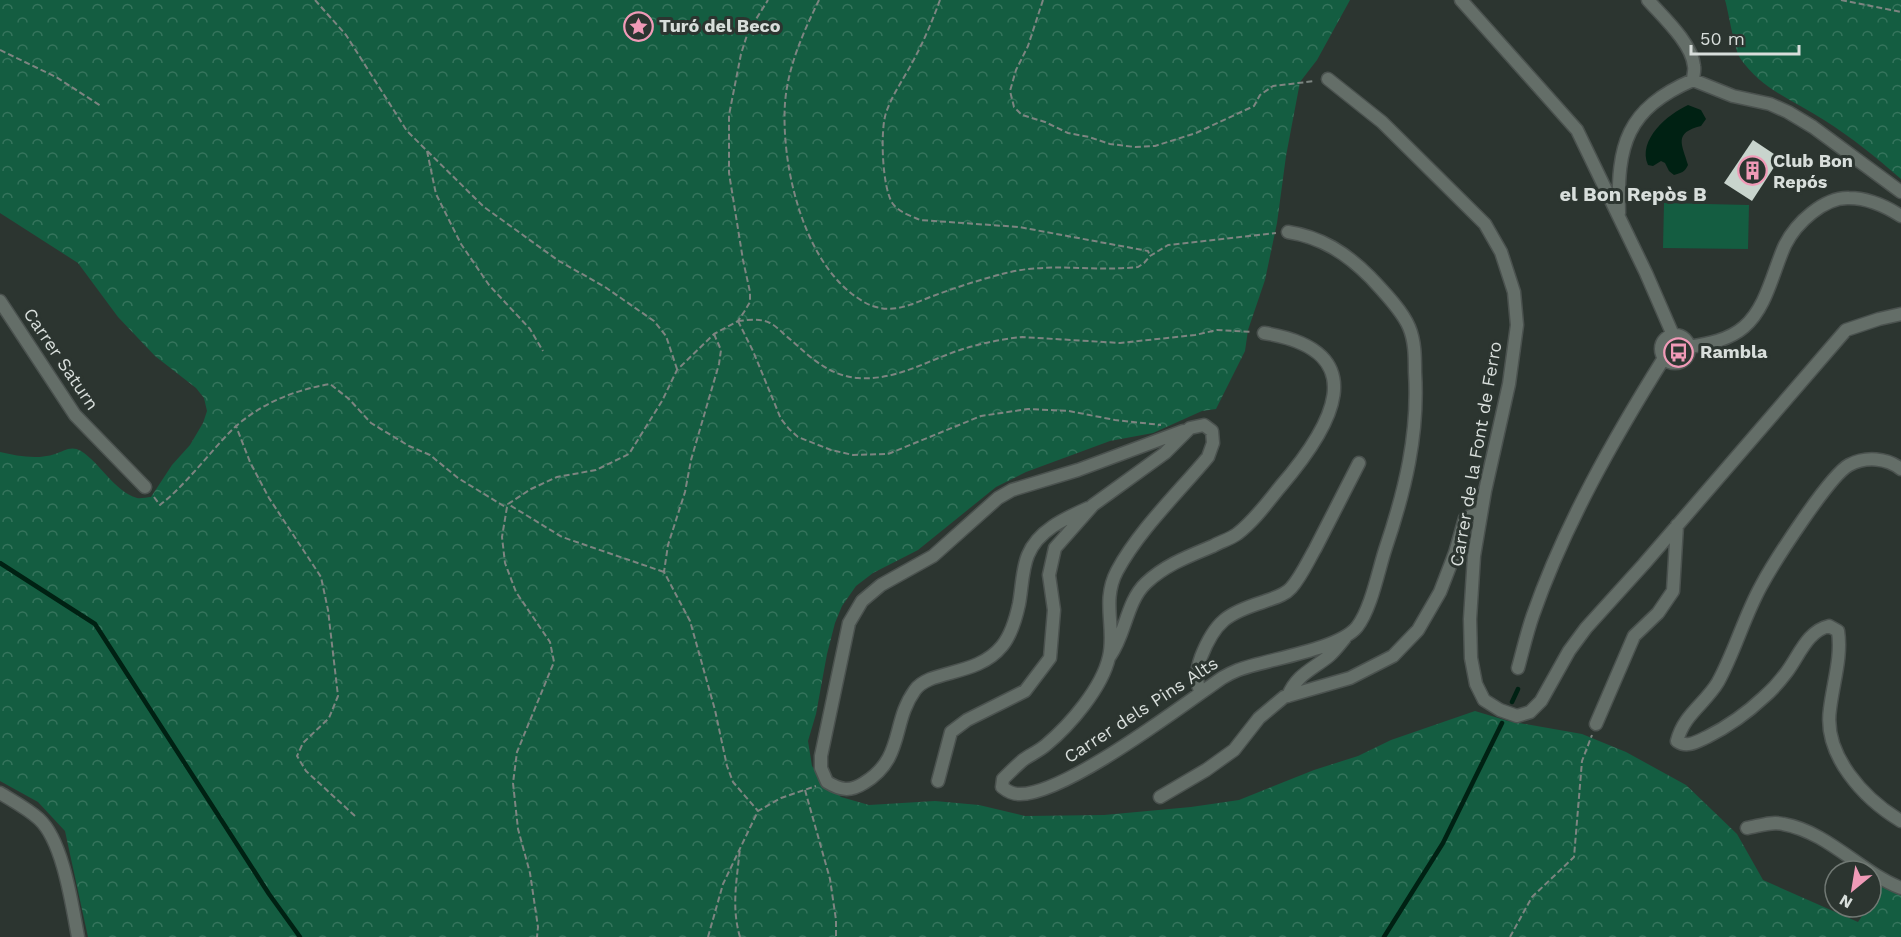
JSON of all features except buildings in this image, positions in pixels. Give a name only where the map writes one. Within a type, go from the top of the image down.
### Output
[{"type":"street","points":[[1461,0],[1577,130],[1646,273],[1673,335]]},
{"type":"street","points":[[1648,0],[1675,30],[1687,48],[1694,65],[1693,80]]},
{"type":"street","name":"Carrer de la Font de Ferro","points":[[1328,79],[1382,122],[1485,224],[1501,252],[1514,292],[1517,325],[1509,384],[1481,512],[1474,556],[1470,619],[1471,658],[1476,684],[1485,700],[1500,710],[1517,716],[1530,712],[1541,701],[1569,651],[1586,628],[1846,330],[1901,314]]},
{"type":"street","points":[[1619,217],[1619,176],[1622,151],[1636,122],[1646,108],[1665,92],[1693,80],[1733,96],[1770,104],[1788,112],[1813,127],[1901,192]]},
{"type":"street","points":[[1689,347],[1734,335],[1746,326],[1764,298],[1786,244],[1797,227],[1815,211],[1830,202],[1848,197],[1867,201],[1901,216]]},
{"type":"street","points":[[1288,232],[1327,243],[1356,263],[1386,294],[1409,326],[1414,348],[1415,429],[1409,472],[1400,508],[1366,609],[1357,626],[1331,655],[1302,674],[1292,686],[1288,696]]},
{"type":"street","name":"Carrer Saturn","points":[[0,301],[75,415],[145,487]]},
{"type":"street","points":[[1110,656],[1117,646],[1133,602],[1143,586],[1156,574],[1177,561],[1236,535],[1293,473],[1312,446],[1328,416],[1334,396],[1335,382],[1331,368],[1320,356],[1304,345],[1283,336],[1264,333]]},
{"type":"street","points":[[1673,335],[1682,336],[1689,347],[1687,355],[1681,361],[1672,362],[1665,358],[1661,351],[1662,342],[1673,335]]},
{"type":"street","points":[[1518,668],[1533,615],[1580,507],[1607,455],[1665,358]]},
{"type":"street","name":"Carrer dels Pins Alts","points":[[1190,428],[1204,425],[1212,431],[1213,443],[1208,457],[1139,538],[1117,571],[1109,590],[1110,656],[1101,678],[1085,703],[1062,730],[1023,760],[1003,779],[1002,787],[1019,794],[1035,792],[1060,782],[1128,744],[1201,692],[1239,669],[1301,653],[1348,635]]},
{"type":"street","points":[[1190,428],[1165,453],[1093,505],[1046,531],[1036,542],[1028,555],[1018,610],[1003,645],[989,659],[974,667],[928,679],[917,687],[905,709],[894,749],[878,774],[857,788],[844,790],[826,782],[821,768],[821,756],[849,622],[862,601],[881,585],[933,556],[998,498],[1011,490],[1078,470],[1190,428]]},
{"type":"street","points":[[1901,469],[1886,461],[1873,459],[1850,465],[1838,473],[1760,586],[1732,654],[1716,684],[1685,720],[1677,741],[1683,745],[1691,745],[1736,720],[1764,697],[1786,673],[1806,642],[1822,628],[1829,626],[1838,631],[1840,644],[1829,712],[1836,753],[1850,776],[1879,805],[1901,821]]},
{"type":"street","points":[[1201,692],[1197,675],[1200,660],[1215,629],[1228,615],[1239,609],[1279,597],[1291,588],[1311,556],[1359,463]]},
{"type":"street","points":[[938,781],[951,732],[967,720],[1025,691],[1050,658],[1054,610],[1049,575],[1055,548],[1093,505]]},
{"type":"street","points":[[1160,797],[1206,770],[1234,750],[1259,718],[1284,697],[1350,678],[1393,656],[1418,630],[1440,592],[1465,518],[1481,512]]},
{"type":"street","points":[[1596,724],[1634,636],[1658,613],[1673,591],[1677,525]]},
{"type":"street","points":[[0,793],[39,819],[51,833],[61,861],[78,937]]},
{"type":"street","points":[[1747,828],[1766,823],[1782,824],[1802,830],[1901,888]]},
{"type":"path","points":[[315,0],[346,35],[408,131],[427,151],[484,207],[559,261],[605,287],[654,321],[666,336],[677,370]]},
{"type":"path","points":[[738,321],[750,302],[750,292],[729,173],[729,115],[741,54],[748,32],[768,0]]},
{"type":"path","points":[[819,0],[802,34],[789,80],[785,104],[788,146],[796,193],[808,237],[829,271],[842,285],[865,303],[876,308],[905,307],[1015,271],[1050,267],[1089,269],[1138,267],[1168,245],[1288,232]]},
{"type":"path","points":[[940,0],[926,35],[885,115],[882,146],[886,185],[893,204],[908,215],[920,220],[1011,226],[1058,233],[1118,247],[1144,249],[1150,256]]},
{"type":"path","points":[[1043,0],[1010,91],[1014,107],[1022,115],[1045,122],[1068,133],[1126,146],[1155,146],[1196,133],[1254,106],[1260,95],[1273,86],[1328,79]]},
{"type":"path","points":[[1841,0],[1901,12]]},
{"type":"path","points":[[0,50],[56,77],[102,106]]},
{"type":"path","points":[[427,151],[436,194],[461,244],[489,285],[530,329],[543,351]]},
{"type":"path","points":[[507,506],[557,477],[596,470],[629,454],[662,401],[677,370],[714,334],[738,321],[758,320],[769,323],[820,365],[839,374],[879,379],[896,375],[963,349],[1010,338],[1120,343],[1195,335],[1217,330],[1264,333]]},
{"type":"path","points":[[738,321],[781,418],[798,437],[831,450],[853,454],[888,454],[981,416],[1028,409],[1068,411],[1115,420],[1190,428]]},
{"type":"path","points":[[714,334],[721,350],[719,364],[691,460],[682,502],[668,545],[664,572],[690,621],[716,710],[727,766],[733,782],[758,811]]},
{"type":"path","points":[[145,487],[160,505],[176,492],[217,444],[258,409],[279,397],[310,387],[330,384],[349,399],[371,423],[409,446],[430,455],[458,478],[562,537],[664,572]]},
{"type":"path","points":[[236,426],[250,462],[269,498],[321,577],[329,619],[338,696],[329,718],[303,743],[297,756],[306,771],[355,816]]},
{"type":"path","points":[[507,506],[502,537],[505,563],[516,591],[550,642],[554,662],[517,752],[513,783],[518,828],[530,873],[538,927],[537,937]]},
{"type":"path","points":[[1510,937],[1532,897],[1574,857],[1582,761],[1596,724]]},
{"type":"path","points":[[708,937],[723,884],[758,811],[768,804],[806,790],[830,879],[836,937]]},
{"type":"path","points":[[740,845],[734,902],[735,920],[740,937]]},
{"type":"green space","points":[[0,0],[1350,0],[1317,60],[1300,82],[1286,156],[1277,223],[1265,280],[1248,330],[1245,351],[1216,409],[1202,411],[1153,433],[1110,441],[1026,472],[996,487],[918,550],[873,573],[856,586],[842,606],[827,654],[816,714],[808,741],[812,766],[824,783],[841,797],[869,805],[935,801],[979,805],[1025,816],[1104,815],[1239,800],[1314,770],[1358,756],[1391,740],[1475,711],[1508,721],[1582,734],[1626,752],[1686,785],[1737,834],[1763,880],[1823,907],[1823,919],[1851,919],[1858,922],[1860,919],[1883,919],[1883,886],[1901,895],[1901,937],[88,937],[65,831],[38,802],[0,781],[0,452],[34,457],[77,449],[88,456],[121,490],[139,498],[151,497],[172,465],[190,445],[207,411],[204,398],[196,388],[155,356],[118,317],[78,263],[0,213]]},
{"type":"green space","points":[[1725,0],[1901,0],[1901,179],[1844,133],[1779,94],[1748,69],[1738,53]]},
{"type":"green space","points":[[1664,203],[1749,205],[1748,249],[1663,248]]},
{"type":"shaded area","points":[[1688,105],[1701,110],[1706,119],[1701,126],[1686,132],[1683,136],[1682,145],[1687,167],[1674,175],[1661,161],[1653,166],[1648,165],[1647,146],[1656,129]]},
{"type":"waterway","points":[[0,563],[95,624],[269,894],[300,937]]},
{"type":"waterway","points":[[1512,702],[1518,689]]},
{"type":"waterway","points":[[1384,937],[1443,843],[1502,723]]},
{"type":"place","name":"Turó del Beco","points":[[638,26]]},
{"type":"place","name":"Club Bon Repós","points":[[1752,171]]},
{"type":"place","name":"Rambla","points":[[1679,352]]},
{"type":"district","name":"el Bon Repòs B","points":[[1633,194]]}]
